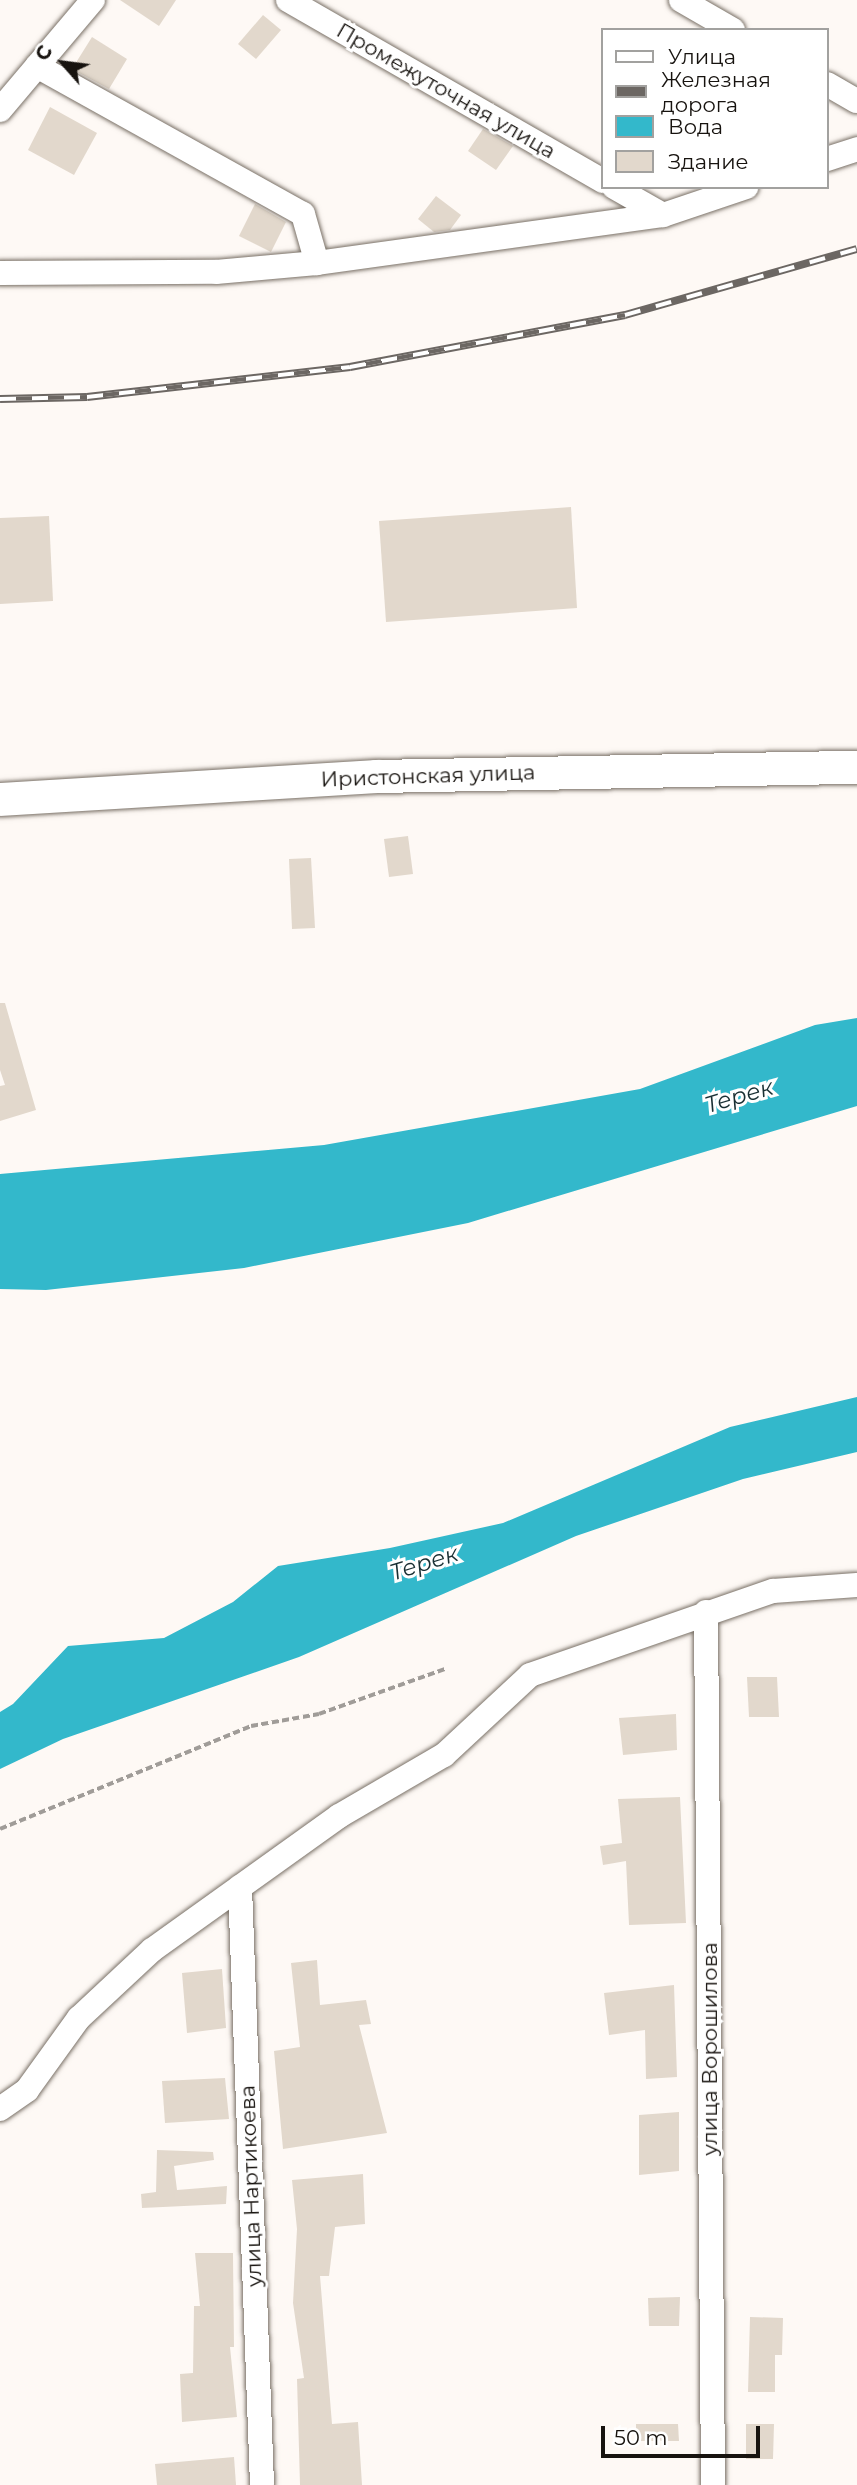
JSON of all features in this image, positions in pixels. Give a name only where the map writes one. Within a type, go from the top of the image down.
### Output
[{"type":"main road","name":"Иристонская улица","points":[[0,799],[376,776],[857,767]]},
{"type":"street","points":[[0,110],[93,0]]},
{"type":"street","name":"Промежуточная улица","points":[[288,0],[602,180]]},
{"type":"street","points":[[681,0],[730,28]]},
{"type":"street","points":[[37,66],[303,214],[317,263]]},
{"type":"street","points":[[829,85],[857,101]]},
{"type":"street","points":[[829,158],[857,149]]},
{"type":"street","points":[[618,189],[663,215]]},
{"type":"street","points":[[0,274],[216,272],[317,263],[663,215],[740,189]]},
{"type":"street","points":[[0,2109],[27,2090],[79,2018],[143,1958],[339,1816],[444,1755],[530,1675],[773,1591],[857,1586]]},
{"type":"street","name":"улица Ворошилова","points":[[706,1612],[713,2485]]},
{"type":"street","name":"улица Нартикоева","points":[[240,1887],[262,2485]]},
{"type":"path","points":[[0,1829],[251,1726],[319,1714],[445,1669]]},
{"type":"water","name":"Терек","points":[[857,1018],[857,1106],[468,1223],[244,1268],[46,1290],[0,1289],[0,1174],[324,1145],[640,1089],[815,1025]]},
{"type":"water","name":"Терек","points":[[857,1397],[857,1452],[743,1479],[576,1536],[299,1657],[63,1739],[0,1769],[0,1712],[13,1704],[68,1646],[164,1638],[233,1602],[278,1566],[390,1548],[503,1523],[730,1427]]},
{"type":"building","points":[[120,0],[176,0],[159,26]]},
{"type":"building","points":[[263,15],[281,30],[256,59],[238,44]]},
{"type":"building","points":[[92,37],[127,59],[109,89],[72,69]]},
{"type":"building","points":[[50,107],[97,133],[74,175],[28,150]]},
{"type":"building","points":[[483,129],[513,146],[496,170],[468,151]]},
{"type":"building","points":[[436,196],[461,215],[450,230],[434,232],[418,219]]},
{"type":"building","points":[[255,204],[286,222],[271,252],[239,236]]},
{"type":"building","points":[[571,507],[577,608],[386,622],[379,521]]},
{"type":"building","points":[[49,516],[53,601],[0,604],[0,518]]},
{"type":"building","points":[[408,836],[413,874],[389,877],[384,839]]},
{"type":"building","points":[[311,858],[315,928],[292,929],[289,859]]},
{"type":"building","points":[[0,1003],[5,1003],[36,1110],[0,1121],[0,1086],[5,1085],[0,1070]]},
{"type":"building","points":[[747,1677],[777,1677],[779,1717],[749,1717]]},
{"type":"building","points":[[676,1714],[677,1750],[623,1755],[619,1718]]},
{"type":"building","points":[[680,1797],[686,1923],[629,1925],[626,1861],[603,1865],[600,1846],[622,1843],[618,1799]]},
{"type":"building","points":[[317,1960],[320,2005],[366,2000],[371,2024],[359,2025],[387,2133],[283,2149],[274,2051],[300,2047],[291,1963]]},
{"type":"building","points":[[222,1969],[226,2028],[187,2033],[182,1973]]},
{"type":"building","points":[[674,1985],[677,2077],[646,2079],[645,2030],[609,2035],[604,1993]]},
{"type":"building","points":[[225,2078],[229,2119],[165,2123],[162,2081]]},
{"type":"building","points":[[679,2112],[679,2171],[639,2175],[639,2115]]},
{"type":"building","points":[[157,2150],[213,2152],[214,2160],[174,2166],[177,2190],[227,2186],[226,2204],[142,2208],[141,2194],[156,2192]]},
{"type":"building","points":[[363,2174],[365,2224],[335,2227],[329,2276],[320,2276],[332,2424],[358,2422],[362,2485],[300,2485],[297,2379],[304,2378],[293,2303],[297,2229],[292,2180]]},
{"type":"building","points":[[195,2253],[233,2253],[234,2347],[230,2347],[237,2417],[182,2422],[180,2374],[193,2373],[194,2306],[200,2306]]},
{"type":"building","points":[[680,2297],[679,2326],[649,2326],[648,2298]]},
{"type":"building","points":[[750,2317],[783,2318],[782,2355],[775,2355],[775,2392],[748,2392]]},
{"type":"building","points":[[636,2424],[678,2424],[679,2441],[636,2441]]},
{"type":"building","points":[[746,2424],[774,2424],[773,2459],[746,2459]]},
{"type":"building","points":[[234,2457],[236,2485],[157,2485],[155,2464]]},
{"type":"railway","points":[[0,399],[87,397],[350,367],[625,315],[857,249]]}]
